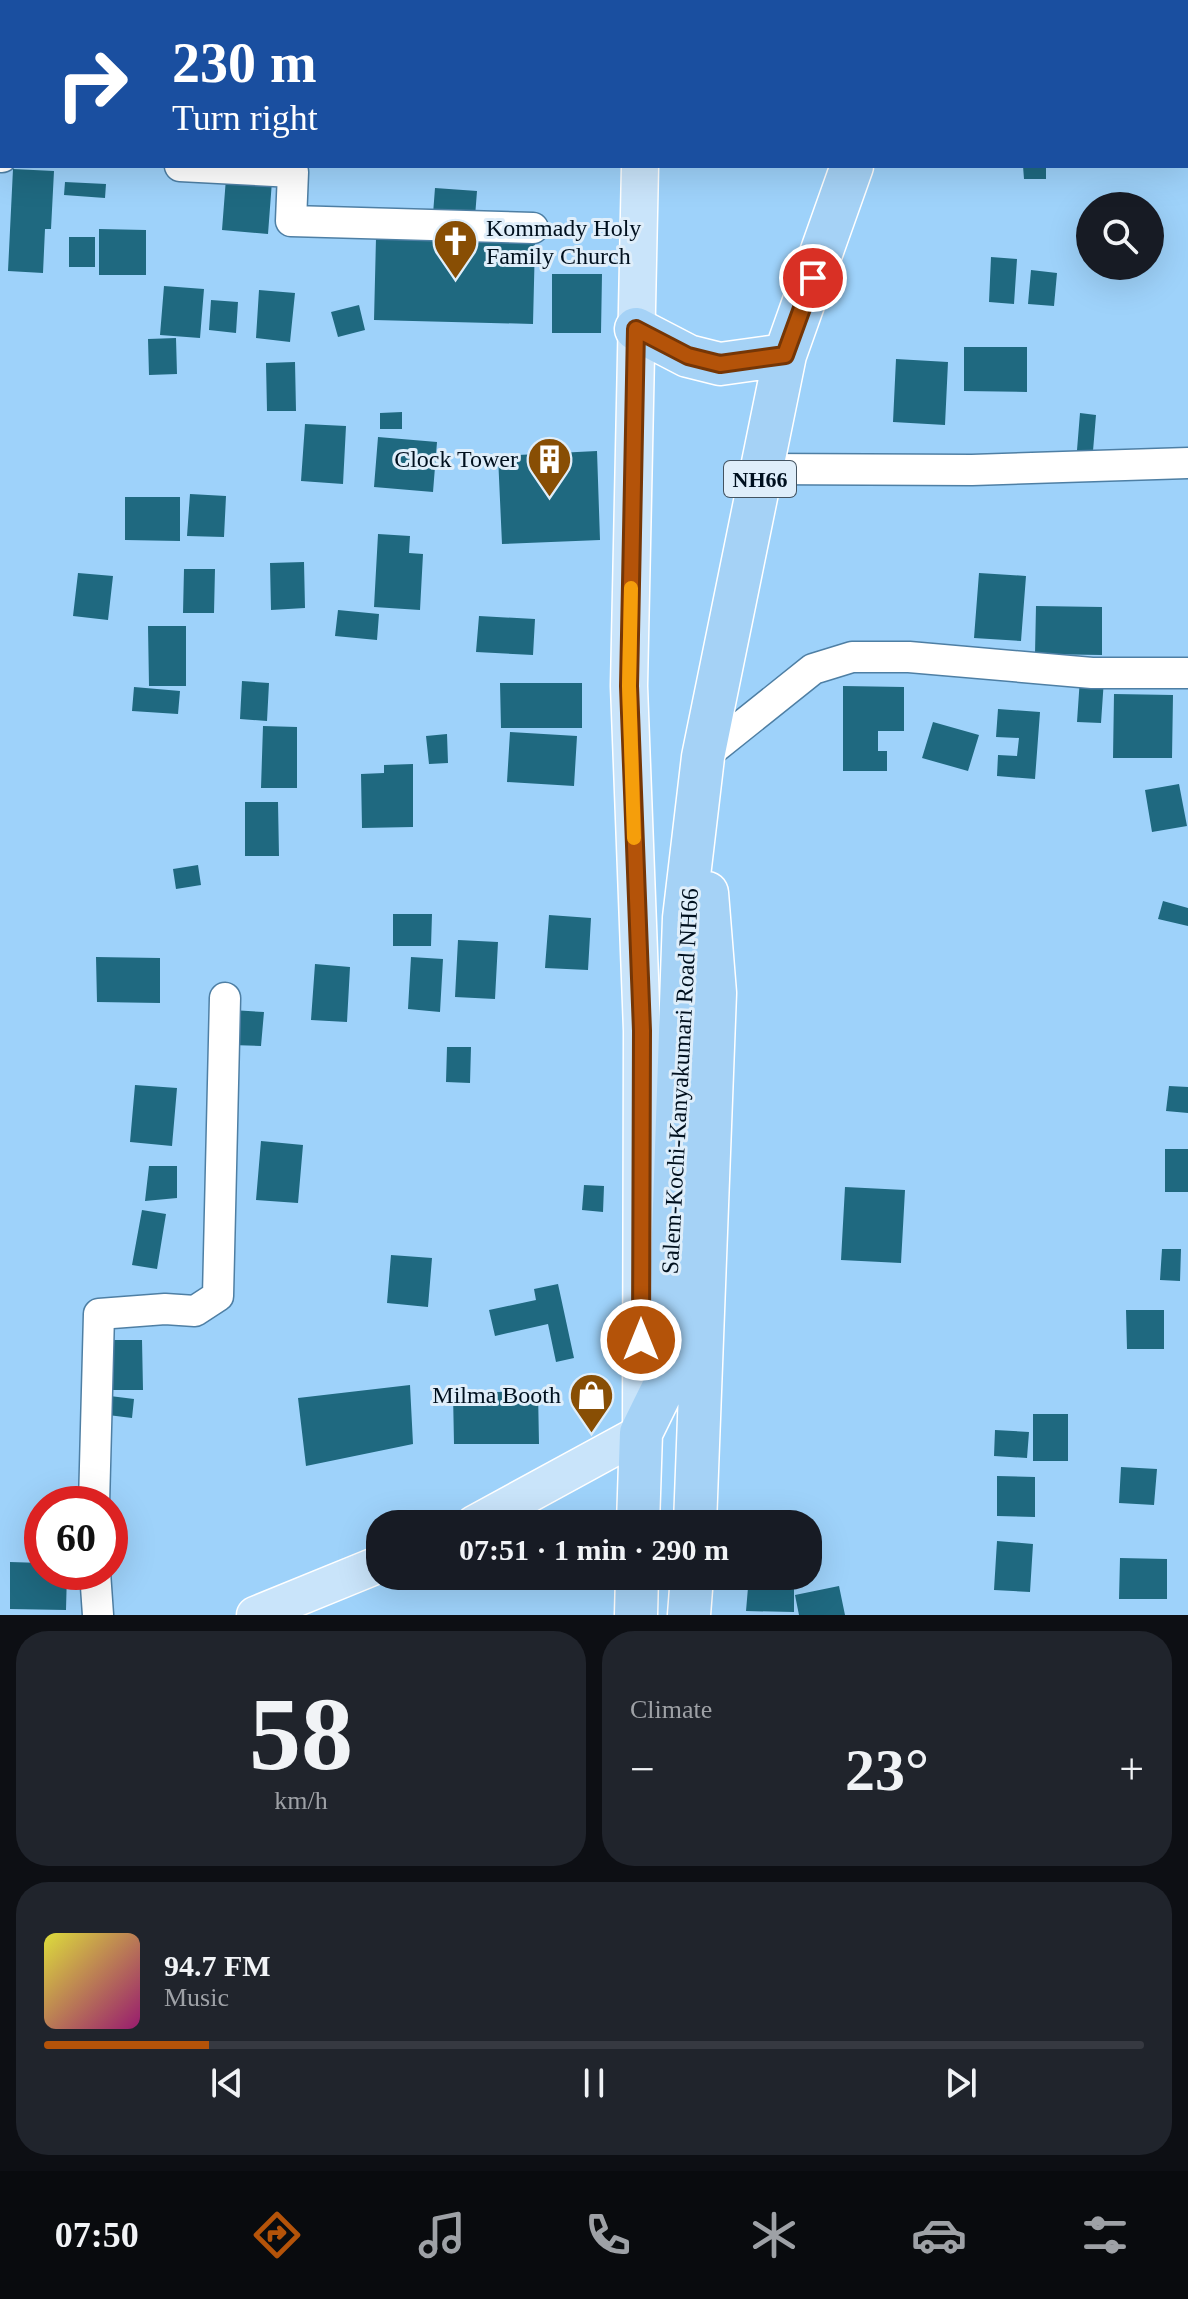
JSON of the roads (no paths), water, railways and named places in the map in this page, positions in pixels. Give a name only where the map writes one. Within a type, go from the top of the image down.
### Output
[{"type":"highway","name":"Salem-Kochi-Kanyakumari Road NH66","points":[[641,1433],[668,1378],[684,918],[703,757],[785,355],[851,168]]},
{"type":"highway","points":[[636,329],[688,356],[720,364],[785,355]]},
{"type":"highway","name":"NH66","points":[[696,1510],[715,993],[700,800]]},
{"type":"highway","points":[[641,1433],[701,1432]]},
{"type":"highway","name":"NH66","points":[[638,1510],[641,1433]]},
{"type":"highway","points":[[636,1615],[637,1590]]},
{"type":"highway","points":[[689,1615],[691,1590]]},
{"type":"main road","points":[[500,1510],[641,1433],[642,1031],[629,686],[640,168]]},
{"type":"main road","points":[[255,1615],[366,1570]]},
{"type":"street","points":[[218,168],[293,172],[291,221],[533,228]]},
{"type":"street","points":[[762,469],[972,470],[1188,463]]},
{"type":"street","points":[[703,757],[813,669],[852,657],[909,657],[1092,673],[1188,673]]},
{"type":"street","points":[[94,1486],[99,1314],[165,1309],[195,1311],[218,1296],[225,998]]},
{"type":"street","points":[[96,1590],[98,1615]]},
{"type":"place","name":"Kommady Holy Family Church","points":[[455,281]]},
{"type":"place","name":"Clock Tower","points":[[549,498]]},
{"type":"place","name":"Milma Booth","points":[[592,1434]]}]
